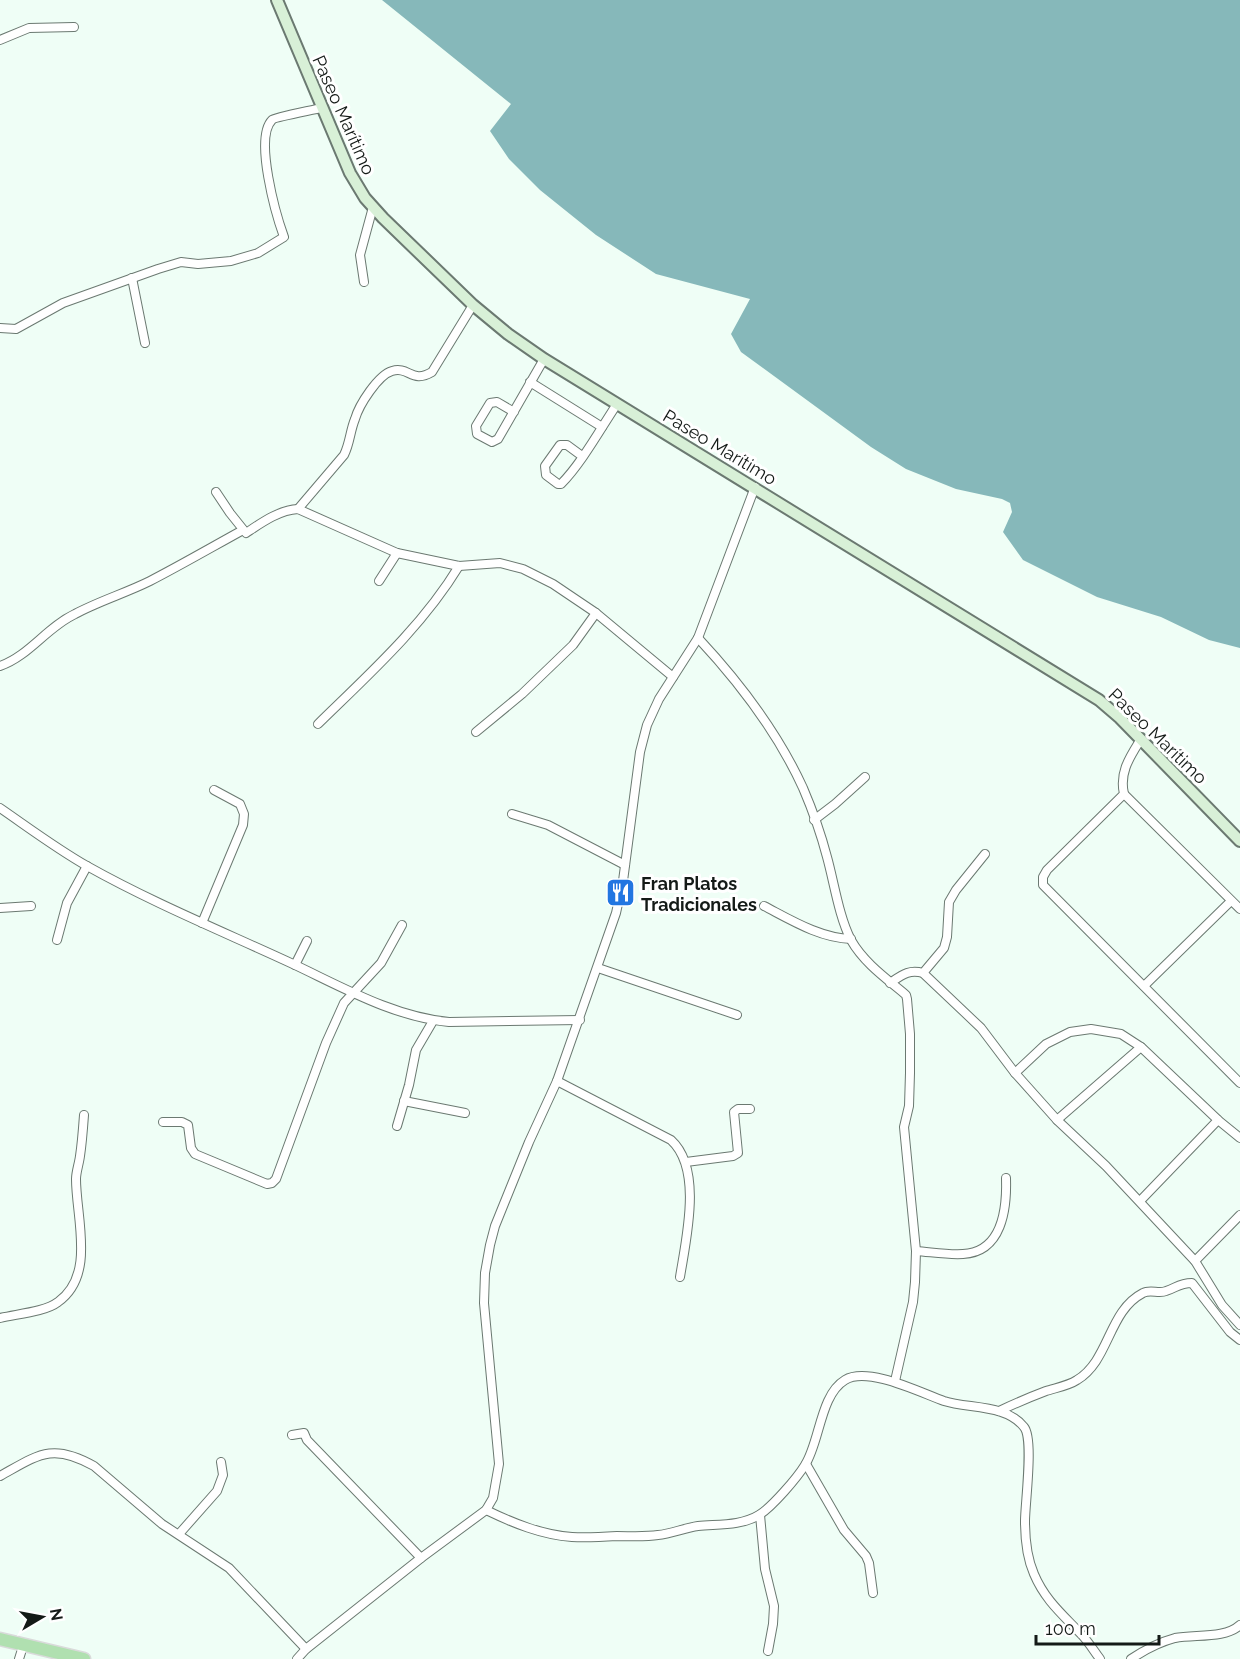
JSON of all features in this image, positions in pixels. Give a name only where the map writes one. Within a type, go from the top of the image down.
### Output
[{"type":"main road","name":"Paseo Marítimo","points":[[277,0],[350,174],[365,198],[508,334],[544,359],[1099,699],[1240,841]]},
{"type":"main road","points":[[0,1639],[84,1659]]},
{"type":"street","points":[[0,40],[29,28],[74,27]]},
{"type":"street","points":[[0,328],[23,327],[63,303],[181,262],[198,264],[231,261],[258,253],[284,237],[270,194],[267,173],[266,142],[269,124],[277,117],[297,115],[321,108]]},
{"type":"street","points":[[364,282],[360,255],[373,207]]},
{"type":"street","points":[[132,278],[145,343]]},
{"type":"street","points":[[298,509],[344,454],[363,402],[381,377],[392,371],[404,371],[415,377],[423,377],[432,372],[474,304]]},
{"type":"street","points":[[514,411],[497,402],[490,403],[476,426],[477,434],[492,442],[496,441],[514,411],[531,382],[544,359]]},
{"type":"street","points":[[531,382],[602,427]]},
{"type":"street","points":[[582,456],[567,446],[560,445],[545,466],[546,475],[561,484],[582,456],[617,404]]},
{"type":"street","points":[[297,1659],[306,1649],[421,1558],[486,1510],[493,1498],[499,1464],[484,1303],[487,1258],[495,1226],[557,1081],[616,912],[625,865],[640,752],[647,724],[659,699],[698,639],[755,487]]},
{"type":"street","points":[[216,492],[246,533],[267,519],[292,509],[298,509],[397,553],[459,566],[500,563],[523,569],[553,584],[596,613],[673,677]]},
{"type":"street","points":[[0,666],[26,651],[55,626],[74,614],[149,581],[243,530]]},
{"type":"street","points":[[379,581],[397,553]]},
{"type":"street","points":[[318,724],[408,634],[459,566]]},
{"type":"street","points":[[476,732],[522,694],[573,645],[596,613]]},
{"type":"street","points":[[698,639],[731,673],[764,717],[803,788],[827,856],[836,895],[851,939],[871,964],[906,995],[910,1034],[910,1073],[909,1106],[904,1127],[915,1251],[913,1302],[895,1381]]},
{"type":"street","points":[[1141,739],[1125,767],[1122,784],[1124,794],[1240,909]]},
{"type":"street","points":[[814,820],[836,804],[865,777]]},
{"type":"street","points":[[202,923],[243,825],[244,814],[240,804],[214,790]]},
{"type":"street","points":[[1124,794],[1047,870],[1042,877],[1043,885],[1240,1083]]},
{"type":"street","points":[[0,808],[87,866],[351,993],[433,1021],[450,1023],[580,1020]]},
{"type":"street","points":[[512,814],[548,825],[625,865]]},
{"type":"street","points":[[923,973],[944,948],[949,902],[985,854]]},
{"type":"street","points":[[57,940],[67,903],[87,866]]},
{"type":"street","points":[[1144,986],[1231,901]]},
{"type":"street","points":[[0,908],[31,906]]},
{"type":"street","points":[[764,906],[836,939],[851,939]]},
{"type":"street","points":[[163,1122],[182,1122],[188,1125],[191,1148],[195,1154],[247,1177],[267,1184],[272,1183],[283,1163],[326,1043],[344,1003],[381,963],[402,925]]},
{"type":"street","points":[[295,965],[307,941]]},
{"type":"street","points":[[598,968],[737,1015]]},
{"type":"street","points":[[890,982],[907,972],[923,973],[981,1028],[1015,1073],[1057,1120],[1140,1201],[1195,1261],[1222,1305],[1240,1325]]},
{"type":"street","points":[[397,1126],[416,1050],[433,1021]]},
{"type":"street","points":[[1015,1073],[1046,1044],[1070,1032],[1091,1029],[1121,1034],[1141,1047],[1240,1138]]},
{"type":"street","points":[[1057,1120],[1141,1047]]},
{"type":"street","points":[[557,1081],[671,1140],[678,1147],[686,1161],[690,1207],[680,1277]]},
{"type":"street","points":[[404,1101],[465,1113]]},
{"type":"street","points":[[686,1161],[734,1156],[738,1153],[734,1112],[738,1109],[750,1109]]},
{"type":"street","points":[[0,1318],[59,1302],[70,1291],[75,1281],[81,1254],[76,1176],[84,1115]]},
{"type":"street","points":[[1140,1201],[1218,1120]]},
{"type":"street","points":[[915,1251],[963,1254],[977,1251],[991,1243],[1003,1220],[1007,1199],[1006,1178]]},
{"type":"street","points":[[1195,1261],[1240,1215]]},
{"type":"street","points":[[999,1411],[1076,1380],[1092,1366],[1102,1351],[1125,1306],[1145,1292],[1166,1292],[1176,1285],[1192,1283],[1230,1332],[1240,1340]]},
{"type":"street","points":[[486,1510],[519,1525],[549,1534],[573,1537],[658,1535],[695,1527],[740,1522],[760,1515],[806,1464],[826,1408],[842,1381],[851,1377],[895,1381],[946,1402],[999,1411],[1020,1423],[1027,1433],[1029,1442],[1025,1521],[1026,1542],[1034,1574],[1046,1598],[1084,1636],[1100,1659]]},
{"type":"street","points":[[292,1435],[304,1433],[307,1440],[421,1558]]},
{"type":"street","points":[[0,1476],[42,1454],[61,1453],[74,1456],[94,1466],[146,1512],[237,1575],[306,1649]]},
{"type":"street","points":[[179,1534],[217,1491],[223,1475],[222,1462]]},
{"type":"street","points":[[806,1464],[844,1530],[866,1556],[873,1593]]},
{"type":"street","points":[[760,1515],[765,1569],[774,1606],[774,1624],[768,1651]]},
{"type":"street","points":[[1131,1659],[1172,1639],[1197,1635],[1219,1635],[1236,1629],[1240,1625]]},
{"type":"street","points":[[19,1659],[24,1643]]},
{"type":"water","points":[[382,0],[1240,0],[1240,648],[1209,640],[1161,617],[1097,597],[1023,560],[1003,532],[1012,512],[1010,503],[1002,499],[956,489],[906,469],[871,447],[741,352],[731,334],[750,299],[656,274],[596,235],[540,190],[509,159],[490,131],[511,104]]},
{"type":"place","name":"Fran Platos Tradicionales","points":[[620,893]]}]
